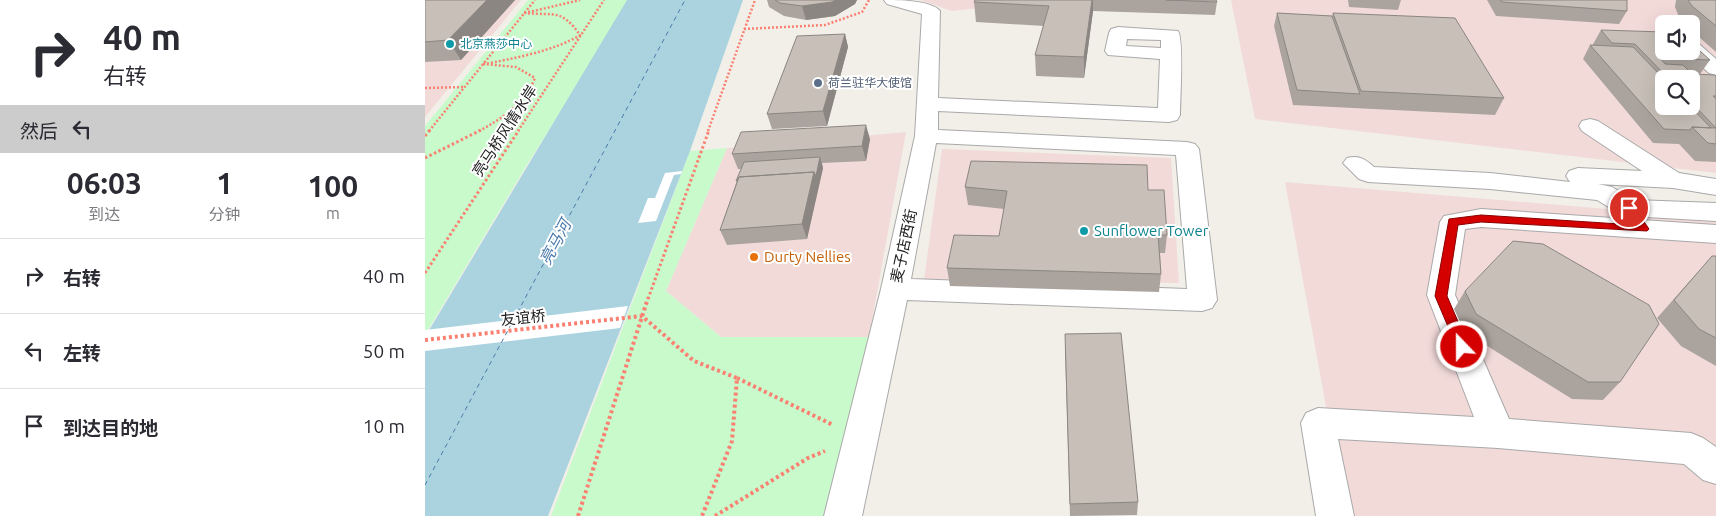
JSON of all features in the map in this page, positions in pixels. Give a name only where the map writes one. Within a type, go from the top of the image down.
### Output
[{"type":"street","name":"麦子店西街","points":[[843,516],[895,289],[926,136],[927,104],[939,6],[893,0]]},
{"type":"street","points":[[927,104],[1169,114],[1171,54]]},
{"type":"street","points":[[1700,55],[1716,69]]},
{"type":"street","points":[[1590,126],[1673,180]]},
{"type":"street","points":[[895,289],[1201,300],[1187,149],[926,136]]},
{"type":"street","points":[[1716,187],[1673,180],[1355,163],[1367,174],[1490,181],[1603,193],[1636,218],[1716,234]]},
{"type":"street","points":[[1498,433],[1441,296],[1453,222],[1481,218],[1636,218],[1716,212]]},
{"type":"street","points":[[1335,516],[1318,423],[1498,433],[1691,448],[1716,468]]},
{"type":"path","points":[[425,136],[535,0]]},
{"type":"path","points":[[525,12],[580,0]]},
{"type":"path","name":"亮马桥风情水岸","points":[[425,273],[603,0]]},
{"type":"path","points":[[578,516],[643,316],[755,0]]},
{"type":"path","points":[[744,29],[825,25],[862,12],[869,0]]},
{"type":"path","points":[[484,64],[511,59],[571,40],[580,35],[566,17],[552,13],[525,12]]},
{"type":"path","points":[[425,158],[458,142],[517,106],[531,88],[535,78],[526,70],[508,65],[484,64]]},
{"type":"path","points":[[425,88],[465,87]]},
{"type":"path","points":[[643,316],[694,361],[737,378],[861,439]]},
{"type":"path","name":"友谊桥","points":[[425,340],[643,316]]},
{"type":"path","points":[[702,516],[732,441],[737,378]]},
{"type":"path","points":[[715,516],[808,458],[861,439]]},
{"type":"shaded area","name":"北京燕莎中心","points":[[425,0],[521,0],[425,117]]},
{"type":"shaded area","points":[[920,0],[1023,0],[1025,3],[952,11]]},
{"type":"shaded area","points":[[1231,0],[1716,0],[1716,173],[1255,119]]},
{"type":"shaded area","points":[[906,132],[869,337],[721,337],[666,291],[727,148]]},
{"type":"shaded area","points":[[942,149],[1171,158],[1179,283],[924,280]]},
{"type":"shaded area","points":[[1285,182],[1716,218],[1716,516],[1346,516]]},
{"type":"green space","points":[[528,0],[631,0],[528,163],[425,335],[425,126]]},
{"type":"green space","points":[[727,148],[666,291],[721,337],[869,337],[823,516],[551,516],[690,151]]},
{"type":"water","name":"亮马河","points":[[627,0],[743,0],[690,151],[548,516],[425,516],[425,337]]},
{"type":"pier","points":[[682,171],[681,174],[674,175],[656,221],[638,223],[648,198],[655,198],[665,173]]},
{"type":"pier","points":[[628,306],[620,328],[425,351],[425,330]]},
{"type":"building","points":[[425,0],[487,0],[448,40],[425,42]]},
{"type":"building","points":[[775,0],[836,0],[802,6],[780,3]]},
{"type":"building","points":[[975,0],[1092,0],[1084,57],[1035,55],[1049,6],[974,2]]},
{"type":"building","points":[[1166,0],[1216,0],[1217,2]]},
{"type":"building","points":[[1500,0],[1627,0],[1627,11],[1502,2]]},
{"type":"building","points":[[1688,0],[1716,0],[1716,26],[1692,6]]},
{"type":"building","points":[[1277,13],[1332,16],[1360,94],[1297,90]]},
{"type":"building","points":[[1333,13],[1455,18],[1504,98],[1361,91]]},
{"type":"building","points":[[1601,30],[1655,32],[1655,60],[1662,60],[1665,64],[1683,65],[1688,70],[1660,70],[1635,44],[1612,43]]},
{"type":"building","points":[[845,34],[823,111],[767,114],[797,36]]},
{"type":"building","points":[[1590,45],[1633,47],[1655,70],[1655,115],[1699,115],[1711,128],[1692,127],[1690,130],[1664,129]]},
{"type":"building","points":[[1700,51],[1710,60],[1700,60]]},
{"type":"building","points":[[1700,74],[1716,76],[1716,96],[1713,96],[1716,99],[1716,128],[1700,111]]},
{"type":"building","points":[[866,125],[862,146],[732,154],[741,132]]},
{"type":"building","points":[[1692,127],[1716,128],[1716,144],[1708,143]]},
{"type":"building","points":[[820,157],[816,176],[814,172],[739,177],[736,181],[744,162]]},
{"type":"building","name":"Sunflower Tower","points":[[971,161],[1147,165],[1148,190],[1164,190],[1167,235],[1158,235],[1161,274],[947,268],[954,235],[999,236],[1007,191],[965,187]]},
{"type":"building","points":[[814,172],[802,224],[720,230],[739,177]]},
{"type":"building","points":[[1513,241],[1543,244],[1649,305],[1659,324],[1620,382],[1588,382],[1476,314],[1465,291]]},
{"type":"building","points":[[1712,256],[1716,256],[1716,338],[1699,329],[1674,300]]},
{"type":"building","points":[[1121,333],[1138,502],[1070,504],[1065,334]]},
{"type":"ferry route","points":[[425,485],[685,0]]},
{"type":"place","name":"北京燕莎中心","points":[[450,44]]},
{"type":"place","name":"荷兰驻华大使馆","points":[[818,83]]},
{"type":"place","name":"Sunflower Tower","points":[[1084,231]]},
{"type":"place","name":"Durty Nellies","points":[[754,257]]},
{"type":"route","points":[[1462,347],[1441,296],[1453,222],[1481,218],[1643,229],[1629,208]]}]
